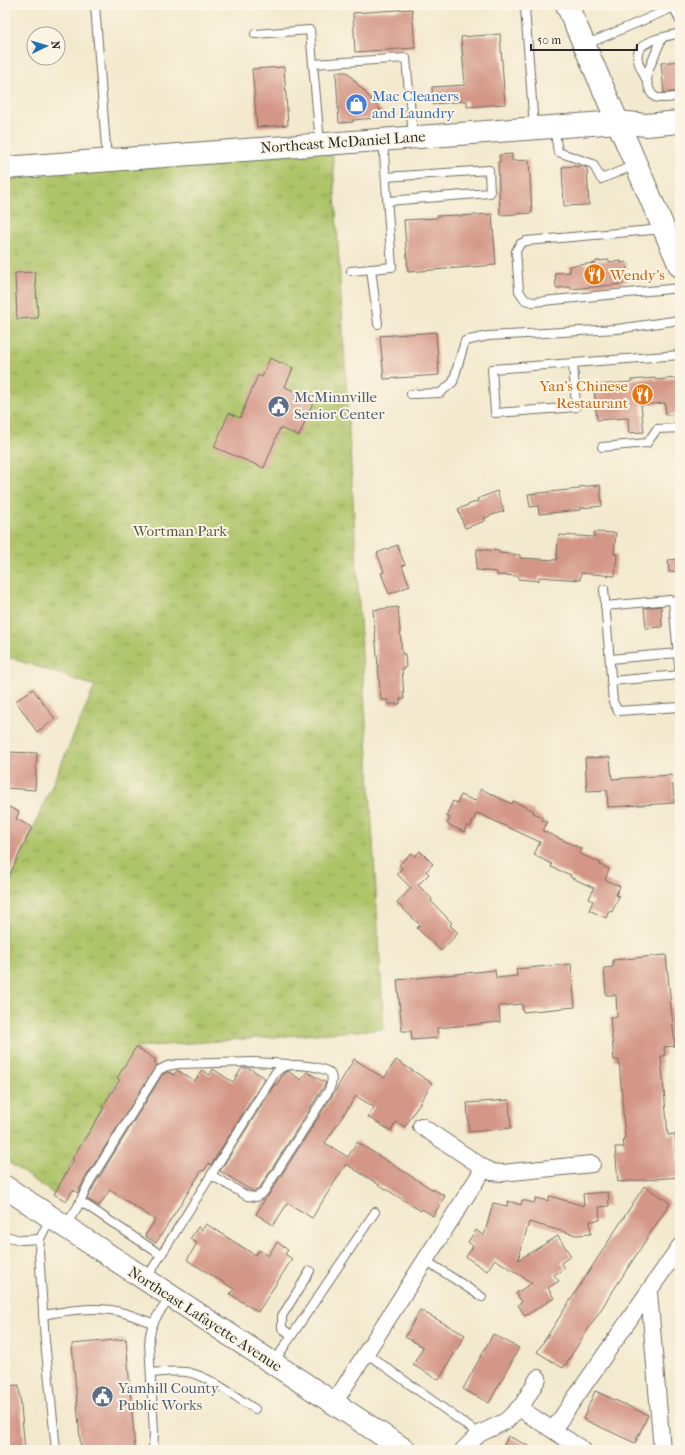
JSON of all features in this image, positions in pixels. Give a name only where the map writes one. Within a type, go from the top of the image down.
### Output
[{"type":"main road","points":[[567,5],[664,229],[679,260]]},
{"type":"main road","name":"Northeast McDaniel Lane","points":[[5,168],[544,127],[618,122],[646,125],[680,122]]},
{"type":"main road","name":"Northeast Lafayette Avenue","points":[[5,1187],[274,1363],[398,1448]]},
{"type":"street","points":[[421,1126],[492,1172],[502,1173],[592,1164]]},
{"type":"street","points":[[334,1403],[484,1168]]},
{"type":"street","points":[[553,1430],[680,1246]]},
{"type":"street","points":[[648,1292],[662,1450]]},
{"type":"street","points":[[463,1450],[479,1434],[506,1421],[519,1408],[538,1378]]},
{"type":"street","points":[[519,1408],[583,1450]]},
{"type":"lane","points":[[95,5],[107,160]]},
{"type":"lane","points":[[530,5],[525,8],[544,127],[558,152],[593,164],[601,179],[636,164]]},
{"type":"lane","points":[[585,45],[677,6],[680,21]]},
{"type":"lane","points":[[255,34],[310,30],[320,144]]},
{"type":"lane","points":[[680,33],[648,42],[640,47],[638,52],[638,61],[653,96],[658,98],[680,96]]},
{"type":"lane","points":[[647,81],[648,71],[662,38]]},
{"type":"lane","points":[[313,64],[406,58],[413,137]]},
{"type":"lane","points":[[351,271],[392,267],[383,139]]},
{"type":"lane","points":[[386,176],[489,170],[490,193],[388,201]]},
{"type":"lane","points":[[664,229],[526,241],[520,244],[516,251],[520,291],[525,300],[533,302],[680,288]]},
{"type":"lane","points":[[372,269],[378,324]]},
{"type":"lane","points":[[411,394],[440,393],[453,382],[465,341],[488,336],[617,329],[680,320]]},
{"type":"lane","points":[[574,363],[576,407],[495,413],[492,369],[680,355]]},
{"type":"lane","points":[[602,447],[647,443],[657,429],[680,428]]},
{"type":"lane","points":[[604,589],[613,702],[618,711],[680,707]]},
{"type":"lane","points":[[605,606],[670,600],[673,601],[680,676],[611,681]]},
{"type":"lane","points":[[610,659],[678,653]]},
{"type":"lane","points":[[56,1450],[38,1252],[40,1239],[80,1201],[90,1181],[159,1070],[167,1066],[178,1064],[254,1062],[326,1069],[331,1074],[332,1082],[329,1090],[263,1193],[256,1197],[247,1196],[211,1175]]},
{"type":"lane","points":[[145,1279],[275,1073],[283,1067],[296,1065]]},
{"type":"lane","points":[[80,1201],[161,1255]]},
{"type":"lane","points":[[274,1363],[375,1212]]},
{"type":"lane","points":[[5,1236],[21,1240],[40,1239]]},
{"type":"lane","points":[[425,1260],[482,1296]]},
{"type":"lane","points":[[292,1336],[282,1328],[282,1316],[310,1271]]},
{"type":"lane","points":[[153,1450],[154,1432],[149,1343],[150,1330],[152,1323],[172,1296]]},
{"type":"lane","points":[[43,1315],[86,1309],[111,1310],[134,1316],[152,1323]]},
{"type":"lane","points":[[366,1353],[479,1434]]},
{"type":"lane","points":[[151,1373],[173,1371],[191,1373],[209,1380],[256,1410]]},
{"type":"green space","name":"Wortman Park","points":[[332,143],[384,1029],[136,1047],[54,1194],[5,1160],[5,894],[95,686],[5,656],[5,168]]},
{"type":"building","points":[[412,9],[415,48],[355,52],[353,13]]},
{"type":"building","points":[[500,34],[505,104],[467,107],[467,101],[433,104],[432,87],[465,85],[461,37]]},
{"type":"building","points":[[680,61],[680,91],[664,93],[661,63]]},
{"type":"building","points":[[284,67],[288,125],[257,127],[252,69]]},
{"type":"building","name":"Mac Cleaners and Laundry","points":[[336,72],[347,72],[387,117],[353,120],[353,122],[339,123]]},
{"type":"building","points":[[512,154],[512,161],[529,160],[532,213],[500,215],[499,155]]},
{"type":"building","points":[[581,166],[587,168],[589,205],[564,206],[562,167]]},
{"type":"building","points":[[492,214],[496,265],[408,272],[404,220],[437,218],[437,216]]},
{"type":"building","points":[[609,260],[609,262],[626,262],[628,281],[622,282],[623,284],[571,289],[571,287],[556,288],[555,273],[570,272],[569,266]]},
{"type":"building","points":[[35,272],[38,318],[17,319],[15,273]]},
{"type":"building","points":[[436,332],[439,375],[384,379],[380,336]]},
{"type":"building","name":"McMinnville Senior Center","points":[[270,358],[293,368],[285,387],[314,400],[299,436],[280,428],[264,468],[214,447],[229,413],[240,418],[258,375],[262,377]]},
{"type":"building","points":[[655,378],[655,380],[677,378],[677,381],[679,381],[680,414],[666,415],[665,403],[641,405],[644,432],[629,433],[628,418],[597,420],[594,388],[597,388],[597,385]]},
{"type":"building","points":[[600,485],[602,506],[581,508],[581,510],[539,514],[538,506],[530,507],[528,494],[579,489],[579,487]]},
{"type":"building","points":[[497,491],[504,511],[484,518],[485,521],[465,528],[458,509]]},
{"type":"building","points":[[594,532],[616,533],[614,554],[617,554],[615,576],[581,573],[580,580],[539,577],[539,581],[518,579],[518,576],[497,575],[497,572],[476,570],[477,549],[520,555],[520,558],[557,560],[558,539],[560,535],[594,537]]},
{"type":"building","points":[[397,545],[405,565],[402,566],[410,586],[389,594],[381,573],[384,572],[377,553]]},
{"type":"building","points":[[680,559],[680,571],[669,572],[668,560]]},
{"type":"building","points":[[661,606],[662,627],[646,628],[644,608]]},
{"type":"building","points":[[398,607],[402,654],[405,654],[406,668],[402,668],[404,699],[400,699],[400,704],[388,704],[388,700],[381,700],[373,610]]},
{"type":"building","points":[[33,689],[55,719],[37,732],[16,701]]},
{"type":"building","points":[[5,752],[37,753],[35,790],[5,788]]},
{"type":"building","points":[[610,757],[612,779],[672,775],[674,803],[608,807],[607,790],[587,791],[585,758]]},
{"type":"building","points":[[481,789],[512,804],[513,801],[534,811],[533,813],[542,817],[541,819],[547,822],[543,831],[582,849],[580,854],[601,863],[600,865],[609,869],[605,880],[620,886],[616,895],[619,896],[612,912],[609,911],[606,918],[589,910],[593,901],[589,899],[594,888],[570,877],[571,875],[551,867],[552,864],[534,855],[540,842],[477,813],[470,827],[467,825],[464,832],[447,824],[450,818],[446,816],[453,801],[457,803],[461,795],[475,801]]},
{"type":"building","points":[[5,805],[19,812],[16,819],[32,827],[5,884]]},
{"type":"building","points":[[420,851],[433,864],[426,871],[429,874],[418,885],[452,923],[450,925],[458,933],[441,951],[417,928],[420,925],[397,903],[411,888],[397,874],[402,868],[399,865],[411,853],[415,856]]},
{"type":"building","points":[[666,955],[675,1046],[664,1047],[665,1056],[661,1056],[668,1135],[675,1134],[679,1177],[618,1182],[615,1147],[624,1147],[623,1139],[625,1138],[619,1060],[614,1060],[610,1017],[617,1017],[616,995],[606,995],[604,968],[613,967],[613,960]]},
{"type":"building","points":[[571,964],[575,1007],[523,1012],[522,1004],[499,1006],[500,1022],[437,1028],[438,1038],[412,1040],[411,1031],[402,1031],[397,980],[495,970],[496,978],[517,976],[516,969]]},
{"type":"building","points":[[136,1047],[156,1060],[154,1063],[157,1065],[85,1178],[78,1193],[73,1190],[66,1201],[54,1194],[74,1160],[72,1159],[104,1108],[102,1107],[120,1080],[117,1078]]},
{"type":"building","points":[[354,1059],[384,1078],[396,1060],[432,1083],[405,1127],[396,1122],[391,1131],[368,1117],[374,1107],[356,1096],[325,1143],[348,1157],[357,1142],[445,1196],[433,1216],[422,1209],[421,1211],[346,1164],[312,1218],[288,1203],[273,1225],[256,1214],[264,1199],[268,1196],[334,1093]]},
{"type":"building","points":[[242,1068],[249,1068],[265,1078],[211,1165],[209,1163],[204,1171],[202,1170],[156,1243],[145,1236],[155,1220],[110,1190],[99,1206],[87,1199],[163,1074],[168,1072],[174,1075],[177,1070],[195,1081],[202,1070],[210,1075],[213,1069],[233,1082]]},
{"type":"building","points":[[288,1071],[301,1080],[307,1072],[326,1083],[259,1189],[252,1191],[220,1171],[275,1084],[276,1085],[284,1073]]},
{"type":"building","points":[[509,1100],[511,1128],[469,1132],[467,1103]]},
{"type":"building","points":[[644,1186],[670,1203],[563,1368],[537,1352]]},
{"type":"building","points":[[608,1192],[609,1206],[599,1207],[600,1220],[590,1221],[591,1234],[576,1235],[529,1222],[518,1260],[558,1236],[571,1256],[561,1263],[565,1268],[554,1275],[559,1281],[548,1288],[554,1298],[525,1316],[518,1305],[522,1302],[516,1293],[532,1283],[495,1259],[487,1271],[466,1257],[473,1246],[468,1242],[476,1230],[484,1236],[493,1203],[507,1206],[508,1201],[521,1205],[522,1200],[534,1203],[536,1198],[548,1201],[550,1196],[584,1206],[583,1194]]},
{"type":"building","points":[[206,1224],[255,1255],[259,1250],[268,1256],[277,1242],[288,1250],[285,1254],[292,1259],[258,1312],[230,1294],[234,1289],[187,1260],[197,1243],[190,1239],[198,1227],[202,1230]]},
{"type":"building","points":[[420,1310],[465,1335],[439,1380],[413,1365],[423,1347],[405,1337]]},
{"type":"building","points":[[493,1334],[519,1348],[489,1403],[463,1389]]},
{"type":"building","name":"Yamhill County Public Works","points":[[126,1339],[135,1450],[81,1450],[72,1344]]},
{"type":"building","points":[[19,1385],[25,1450],[5,1450],[5,1386]]},
{"type":"building","points":[[595,1391],[648,1415],[635,1443],[583,1419]]},
{"type":"building","points":[[508,1436],[537,1450],[502,1450]]},
{"type":"place","name":"Mac Cleaners and Laundry","points":[[357,105]]},
{"type":"place","name":"Wendy's","points":[[595,275]]},
{"type":"place","name":"Yan's Chinese Restaurant","points":[[643,395]]},
{"type":"place","name":"McMinnville Senior Center","points":[[278,406]]},
{"type":"place","name":"Yamhill County Public Works","points":[[103,1397]]}]
